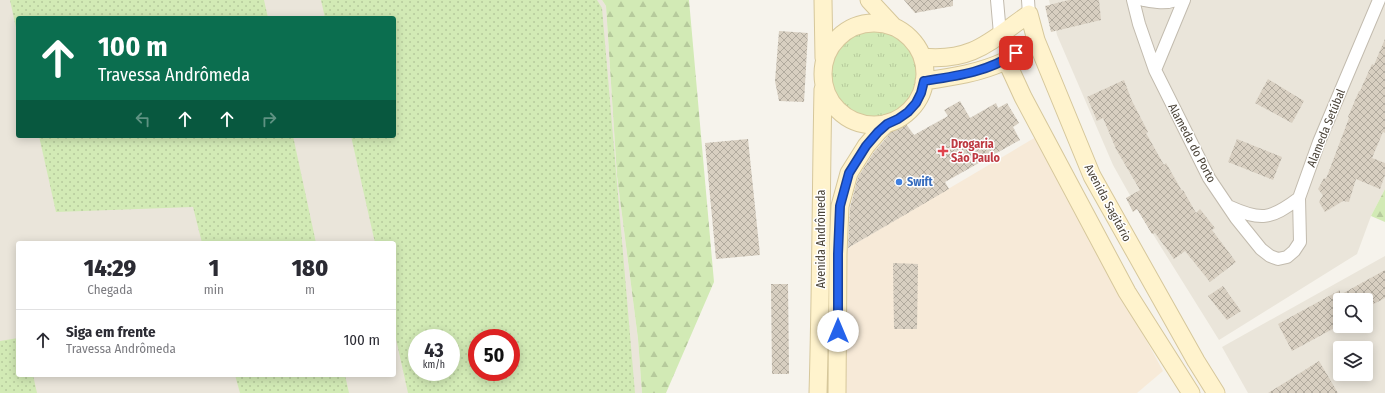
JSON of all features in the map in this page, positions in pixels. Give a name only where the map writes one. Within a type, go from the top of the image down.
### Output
[{"type":"street","points":[[823,0],[824,84],[834,106],[845,116],[858,123],[873,125],[887,124],[908,112],[916,103],[921,93],[924,81],[922,56],[915,44],[906,34],[894,27],[869,0]]},
{"type":"street","points":[[997,0],[1000,34]]},
{"type":"street","name":"Alameda do Porto","points":[[1133,0],[1139,24],[1155,70],[1206,172],[1228,206],[1261,249],[1270,256],[1278,259],[1287,257]]},
{"type":"street","points":[[1144,0],[1154,2],[1170,2],[1176,0]]},
{"type":"street","points":[[1155,70],[1184,0]]},
{"type":"street","name":"Alameda Setúbal","points":[[1287,257],[1294,251],[1300,242],[1299,198],[1319,142],[1379,0]]},
{"type":"street","points":[[922,56],[937,58],[968,53],[991,42],[1028,7]]},
{"type":"street","name":"Avenida Sagitário","points":[[1028,7],[1036,40],[1092,176],[1196,361],[1216,393]]},
{"type":"street","points":[[824,60],[832,44],[844,32],[860,25],[877,23],[894,27]]},
{"type":"street","points":[[924,81],[961,76],[986,69],[1006,60],[1036,40]]},
{"type":"street","points":[[1006,60],[1023,97],[1127,292],[1191,393]]},
{"type":"street","name":"Avenida Andrômeda","points":[[818,393],[824,84]]},
{"type":"street","name":"Avenida Andrômeda","points":[[838,393],[838,254],[840,206],[849,173],[866,146],[887,124]]},
{"type":"street","points":[[1228,206],[1247,215],[1259,217],[1273,215],[1288,207],[1299,198]]},
{"type":"shaded area","points":[[0,0],[602,0],[606,6],[617,176],[638,339],[642,393],[0,393]]},
{"type":"shaded area","points":[[1049,0],[1385,0],[1385,189],[1371,216],[1357,254],[1219,340],[1141,215],[1113,165],[1057,35]]},
{"type":"shaded area","points":[[1036,137],[1163,371],[1137,393],[843,393],[843,251]]},
{"type":"shaded area","points":[[1385,256],[1385,393],[1248,393],[1222,347]]},
{"type":"green space","points":[[10,0],[264,0],[268,16],[16,16],[16,28]]},
{"type":"green space","points":[[321,0],[597,0],[602,8],[635,393],[408,393],[396,339],[396,241],[375,241],[351,138],[396,138],[396,16],[325,16]]},
{"type":"green space","points":[[602,0],[689,0],[714,282],[666,393],[642,393],[638,339],[617,176],[606,6]]},
{"type":"green space","points":[[875,30],[892,33],[906,43],[916,57],[919,74],[916,91],[906,105],[892,115],[875,118],[858,115],[844,105],[834,91],[831,74],[834,57],[844,43],[858,33]]},
{"type":"green space","points":[[39,138],[293,138],[316,241],[202,241],[193,207],[56,212]]},
{"type":"green space","points":[[1385,189],[1385,222],[1371,216]]},
{"type":"green space","points":[[16,338],[16,377],[33,377],[37,393],[0,393],[0,341]]},
{"type":"green space","points":[[236,377],[345,377],[349,393],[240,393]]},
{"type":"building","points":[[904,0],[953,0],[953,6],[915,13]]},
{"type":"building","points":[[1069,0],[1099,0],[1101,20],[1051,32],[1045,6]]},
{"type":"building","points":[[779,31],[808,33],[804,102],[779,101],[775,81]]},
{"type":"building","points":[[1385,39],[1385,133],[1383,132],[1372,158],[1385,163],[1385,175],[1380,189],[1356,179],[1349,202],[1343,201],[1325,212],[1319,202],[1323,195],[1318,189],[1324,178],[1326,179],[1349,118],[1348,117],[1372,64],[1374,65]]},
{"type":"building","points":[[1268,79],[1304,101],[1292,123],[1255,103]]},
{"type":"building","points":[[1124,80],[1132,101],[1148,132],[1146,133],[1164,165],[1166,163],[1196,213],[1200,209],[1215,228],[1212,230],[1236,262],[1210,282],[1185,251],[1174,259],[1155,233],[1152,234],[1137,209],[1133,212],[1126,198],[1140,190],[1116,149],[1103,118],[1097,121],[1087,97]]},
{"type":"building","points":[[960,101],[970,118],[996,103],[998,108],[1007,103],[1019,123],[1013,127],[1020,140],[945,182],[949,189],[848,248],[850,208],[858,177],[874,152],[896,127],[906,124],[914,135],[948,116],[944,110]]},
{"type":"building","points":[[748,139],[760,255],[716,259],[705,143]]},
{"type":"building","points":[[1237,139],[1282,157],[1273,180],[1228,162]]},
{"type":"building","points":[[893,263],[918,264],[917,329],[894,329]]},
{"type":"building","points":[[1385,270],[1385,298],[1373,304],[1373,293],[1344,293]]},
{"type":"building","points":[[771,284],[788,284],[789,374],[772,374]]},
{"type":"building","points":[[1223,286],[1241,311],[1227,320],[1208,296]]},
{"type":"building","points":[[1333,294],[1333,329],[1292,351],[1278,324]]},
{"type":"building","points":[[1319,361],[1338,393],[1268,393],[1289,380]]},
{"type":"place","name":"Drogaria São Paulo","points":[[943,151]]},
{"type":"place","name":"Swift","points":[[899,182]]},
{"type":"route","points":[[838,331],[838,254],[840,206],[849,173],[866,146],[887,124],[908,112],[916,103],[921,93],[924,81],[961,76],[986,69],[1006,60],[1016,53]]}]
